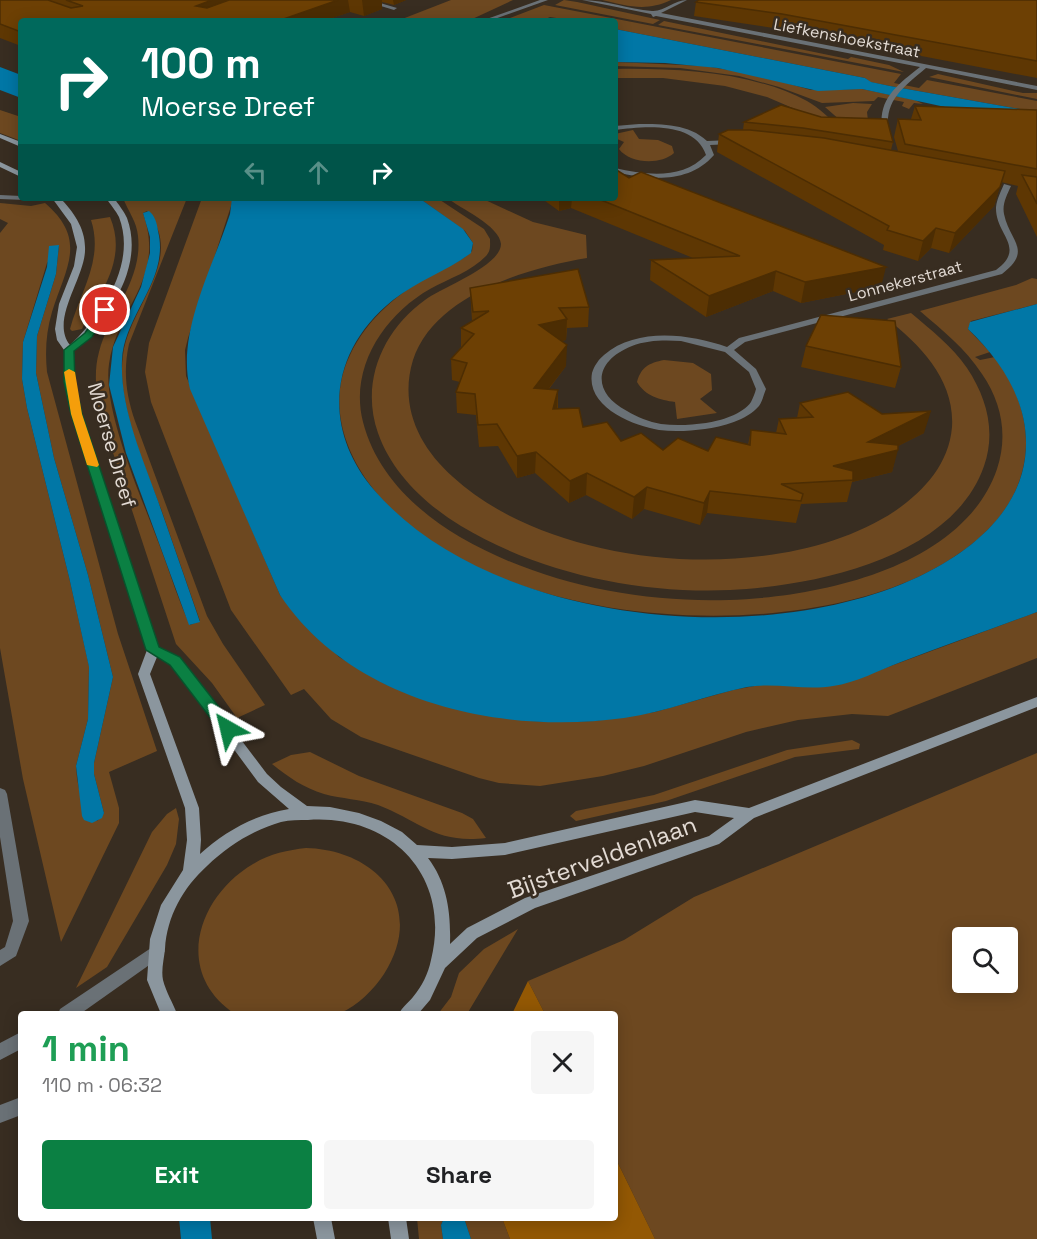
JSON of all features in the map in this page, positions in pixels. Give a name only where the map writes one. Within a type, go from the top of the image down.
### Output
[{"type":"street","points":[[364,0],[394,8]]},
{"type":"street","points":[[490,18],[523,0]]},
{"type":"street","points":[[493,18],[545,0]]},
{"type":"street","name":"Liefkenshoekstraat","points":[[585,0],[1037,88]]},
{"type":"street","points":[[653,15],[684,0]]},
{"type":"street","points":[[890,144],[882,112],[888,101],[924,67]]},
{"type":"street","points":[[618,128],[644,125],[675,128],[699,137],[706,143],[710,155],[699,166],[689,170],[653,175],[618,170]]},
{"type":"street","points":[[0,136],[18,144]]},
{"type":"street","points":[[706,143],[738,142]]},
{"type":"street","points":[[0,164],[18,173]]},
{"type":"street","name":"Lonnekerstraat","points":[[728,350],[742,340],[999,272],[1011,264],[1016,254],[1000,206],[1012,187],[996,184]]},
{"type":"street","points":[[0,197],[18,198]]},
{"type":"street","name":"Moerse Dreef","points":[[59,201],[72,214],[80,237],[81,255],[58,332],[61,343],[69,350],[69,382],[76,414],[153,650]]},
{"type":"street","points":[[69,350],[89,335],[122,277],[129,248],[126,223],[112,201]]},
{"type":"street","points":[[650,339],[690,339],[728,350],[754,370],[759,382],[759,395],[753,406],[741,416],[724,424],[681,430],[658,427],[620,414],[606,404],[597,392],[594,380],[596,369],[616,349],[632,343],[650,339]]},
{"type":"street","points":[[190,873],[194,840],[192,808],[144,674],[153,650],[175,661],[252,762],[258,774],[277,794],[307,814]]},
{"type":"street","name":"Bijsterveldenlaan","points":[[441,962],[472,933],[530,903],[714,840],[749,814],[1037,702]]},
{"type":"street","points":[[0,794],[21,921],[11,951],[0,958]]},
{"type":"street","name":"Bijsterveldenlaan","points":[[413,851],[452,853],[505,849],[695,807],[749,814]]},
{"type":"street","points":[[168,1011],[155,979],[157,934],[174,891],[205,856],[245,830],[284,816],[325,812],[364,819],[397,835],[423,861],[440,894],[443,932],[441,962],[429,986],[409,1011]]},
{"type":"street","points":[[70,1011],[157,951]]},
{"type":"street","points":[[0,1052],[18,1042]]},
{"type":"street","points":[[0,1114],[18,1107]]},
{"type":"street","points":[[322,1221],[326,1239]]},
{"type":"street","points":[[397,1221],[400,1239]]},
{"type":"shaded area","points":[[451,0],[513,0],[474,18],[405,18]]},
{"type":"shaded area","points":[[564,0],[660,20],[653,24],[555,5]]},
{"type":"shaded area","points":[[602,0],[671,0],[645,7]]},
{"type":"shaded area","points":[[544,5],[611,18],[550,17],[510,18]]},
{"type":"shaded area","points":[[618,19],[901,74],[894,83],[919,88],[927,80],[1037,101],[1037,112],[890,86],[870,82],[865,78],[618,30]]},
{"type":"shaded area","points":[[664,21],[848,59],[851,57],[889,65],[904,72],[658,25]]},
{"type":"shaded area","points":[[618,62],[705,66],[758,75],[811,90],[862,89],[915,100],[923,104],[914,103],[909,109],[902,106],[904,102],[878,97],[874,101],[822,103],[779,87],[739,76],[680,68],[618,66]]},
{"type":"shaded area","points":[[618,69],[688,71],[739,78],[763,84],[807,101],[839,128],[767,97],[725,86],[663,78],[618,78]]},
{"type":"shaded area","points":[[938,74],[1023,93],[1037,93],[1037,99],[929,77]]},
{"type":"shaded area","points":[[853,103],[872,104],[867,112],[868,121],[841,121],[825,107]]},
{"type":"shaded area","points":[[0,110],[18,116],[18,140],[0,133]]},
{"type":"shaded area","points":[[633,130],[639,139],[658,140],[672,146],[674,153],[654,161],[630,158],[619,149],[624,142],[618,139],[618,133]]},
{"type":"shaded area","points":[[124,201],[186,201],[129,344],[126,383],[135,421],[207,616],[223,644],[265,705],[237,718],[212,683],[176,644],[98,407],[97,359],[135,267],[138,236]],"holes":[[[147,211],[158,229],[161,247],[159,265],[127,337],[122,373],[127,413],[133,433],[200,621],[190,625],[126,458],[112,407],[109,384],[109,364],[114,343],[145,274],[149,256],[149,236],[143,213]]]},
{"type":"shaded area","points":[[201,201],[232,201],[188,338],[185,350],[186,376],[280,595],[339,657],[385,684],[438,704],[468,712],[530,721],[594,721],[655,712],[733,690],[766,684],[820,687],[842,684],[1037,612],[1037,658],[888,716],[852,714],[798,720],[746,732],[644,766],[603,776],[540,786],[499,783],[479,778],[361,737],[331,719],[304,689],[291,695],[231,610],[151,402],[145,372],[149,343]]},
{"type":"shaded area","points":[[423,201],[442,201],[484,229],[490,239],[489,250],[486,256],[474,266],[413,300],[385,328],[366,363],[361,382],[360,402],[369,441],[377,458],[400,489],[413,503],[444,527],[491,553],[556,578],[625,594],[660,598],[729,600],[765,598],[844,583],[884,570],[921,553],[953,531],[979,503],[997,469],[1002,432],[994,396],[976,365],[961,348],[920,311],[1016,285],[1032,278],[1037,279],[1037,304],[971,321],[968,329],[990,352],[975,357],[980,360],[995,357],[1014,389],[1020,406],[1026,440],[1025,458],[1014,494],[1006,508],[985,532],[960,553],[932,570],[855,599],[783,612],[705,616],[625,610],[548,594],[477,567],[415,530],[368,482],[345,436],[339,404],[344,371],[350,355],[365,330],[396,298],[432,274],[468,255],[472,251],[473,243],[465,231]]},
{"type":"shaded area","points":[[452,201],[488,201],[533,222],[586,235],[587,258],[537,269],[511,278],[485,288],[461,302],[441,318],[424,337],[413,360],[409,377],[409,393],[415,424],[422,439],[430,453],[453,477],[497,509],[549,533],[607,549],[669,558],[731,559],[791,551],[847,536],[895,511],[916,495],[940,465],[950,440],[951,410],[942,379],[912,340],[887,319],[911,313],[955,353],[980,391],[989,428],[988,453],[984,466],[967,498],[943,524],[912,545],[877,561],[801,582],[730,590],[661,588],[625,584],[556,568],[491,542],[461,526],[435,508],[401,474],[384,448],[378,433],[373,414],[372,395],[379,359],[397,326],[425,300],[469,276],[498,252],[501,244],[499,237],[478,218]]},
{"type":"shaded area","points":[[0,203],[31,206],[45,203],[58,216],[66,229],[70,242],[67,267],[48,327],[47,372],[118,634],[157,751],[109,772],[119,808],[119,823],[61,942],[23,779],[0,648],[0,233],[8,223],[0,219]],"holes":[[[59,245],[56,274],[37,336],[36,373],[54,458],[88,575],[113,677],[94,763],[94,774],[104,813],[97,821],[79,789],[76,766],[88,719],[89,666],[22,379],[23,342],[47,263]]]},
{"type":"shaded area","points":[[110,217],[115,233],[114,262],[104,289],[82,329],[72,331],[70,329],[74,315],[93,262],[95,249],[91,220]]},
{"type":"shaded area","points":[[664,360],[693,363],[711,374],[712,390],[700,399],[717,413],[677,419],[675,402],[658,398],[640,387],[637,382],[643,369],[650,364]]},
{"type":"shaded area","points":[[852,740],[860,744],[859,749],[795,757],[666,801],[576,821],[570,816],[576,811],[654,795],[787,750]]},
{"type":"shaded area","points":[[310,752],[359,776],[462,813],[473,819],[486,838],[454,838],[429,830],[378,805],[324,794],[290,778],[272,764],[291,755]]},
{"type":"shaded area","points":[[1037,753],[1037,1239],[655,1239],[618,1163],[618,1011],[543,1011],[528,981],[624,940],[694,897]]},
{"type":"shaded area","points":[[176,808],[179,819],[176,844],[167,865],[107,967],[76,988],[152,832],[167,814]]},
{"type":"shaded area","points":[[306,848],[332,851],[354,859],[373,871],[388,886],[397,905],[400,926],[396,949],[384,974],[375,985],[359,1002],[345,1011],[232,1011],[216,997],[204,978],[199,957],[200,936],[206,915],[218,896],[234,878],[253,864],[292,850]]},
{"type":"shaded area","points":[[518,929],[469,1011],[440,1011],[451,997],[459,973],[484,949]]},
{"type":"shaded area","points":[[528,981],[543,1011],[513,1011]]},
{"type":"shaded area","points":[[618,1163],[655,1239],[510,1239],[503,1221],[618,1221]]},
{"type":"shaded area","points":[[417,1221],[443,1221],[443,1239],[419,1239]]},
{"type":"shaded area","points":[[465,1221],[503,1221],[510,1239],[471,1239]]},
{"type":"water","points":[[618,30],[865,78],[871,82],[890,86],[1037,112],[1037,127],[862,89],[818,91],[718,68],[665,63],[618,62]]},
{"type":"water","points":[[0,67],[18,74],[18,97],[0,90]]},
{"type":"water","points":[[232,201],[423,201],[463,229],[473,243],[471,253],[393,300],[372,320],[356,343],[345,366],[340,391],[340,417],[346,442],[358,467],[375,491],[426,536],[487,571],[557,596],[632,612],[709,617],[784,613],[855,600],[918,577],[967,548],[995,522],[1006,507],[1022,473],[1026,452],[1026,432],[1016,394],[1007,376],[968,329],[970,322],[1037,304],[1037,612],[842,684],[812,688],[769,685],[747,687],[656,712],[624,718],[577,722],[529,721],[481,715],[433,703],[388,686],[347,662],[310,632],[280,595],[190,389],[187,368],[192,323],[198,300],[230,214]]},
{"type":"water","points":[[149,211],[158,228],[160,249],[158,265],[130,327],[122,360],[122,378],[133,432],[200,622],[189,625],[126,453],[109,385],[113,347],[141,287],[150,253],[150,237],[143,213]]},
{"type":"water","points":[[59,245],[56,274],[37,336],[36,373],[54,458],[88,575],[113,677],[94,763],[94,774],[104,813],[102,818],[92,823],[84,820],[82,816],[76,766],[88,719],[89,667],[22,379],[23,342],[47,267],[49,246]]},
{"type":"water","points":[[179,1221],[210,1221],[212,1239],[181,1239]]},
{"type":"water","points":[[443,1221],[465,1221],[471,1239],[443,1239]]},
{"type":"building","points":[[0,0],[48,0],[71,8],[83,6],[66,0],[212,0],[196,6],[207,8],[229,0],[338,0],[287,18],[18,18],[18,31],[0,24]]},
{"type":"building","points":[[699,0],[1037,0],[1037,61],[782,14],[696,2]]},
{"type":"building","points":[[781,105],[821,117],[887,119],[893,142],[803,128],[744,122]]},
{"type":"building","points":[[915,106],[1037,110],[1037,169],[905,144],[898,119],[921,120]]},
{"type":"building","points":[[728,130],[750,130],[824,138],[1005,171],[1000,187],[955,233],[936,228],[923,241],[887,230],[889,226],[719,134]]},
{"type":"building","points":[[618,171],[629,178],[641,172],[886,267],[805,282],[776,271],[709,296],[651,260],[740,256],[603,201],[618,201]]},
{"type":"building","points":[[1022,175],[1037,177],[1037,204]]},
{"type":"building","points":[[578,269],[589,307],[559,308],[567,319],[539,325],[567,345],[534,388],[558,390],[553,409],[579,408],[583,427],[607,422],[621,441],[641,433],[663,450],[678,438],[708,451],[716,437],[750,445],[751,430],[786,434],[779,419],[813,417],[800,403],[848,392],[882,414],[931,411],[868,442],[898,445],[898,450],[833,466],[853,471],[853,480],[781,484],[803,494],[801,501],[710,491],[704,503],[647,487],[634,497],[587,473],[570,481],[536,452],[517,456],[497,424],[478,425],[475,394],[456,392],[467,363],[451,359],[474,334],[461,328],[489,311],[473,312],[470,288]]},
{"type":"building","points":[[821,315],[895,321],[901,367],[806,346]]},
{"type":"slow traffic","points":[[69,372],[76,414],[93,465]]},
{"type":"route","points":[[105,310],[89,335],[69,350],[69,382],[76,414],[153,650],[175,661],[228,729]]}]
